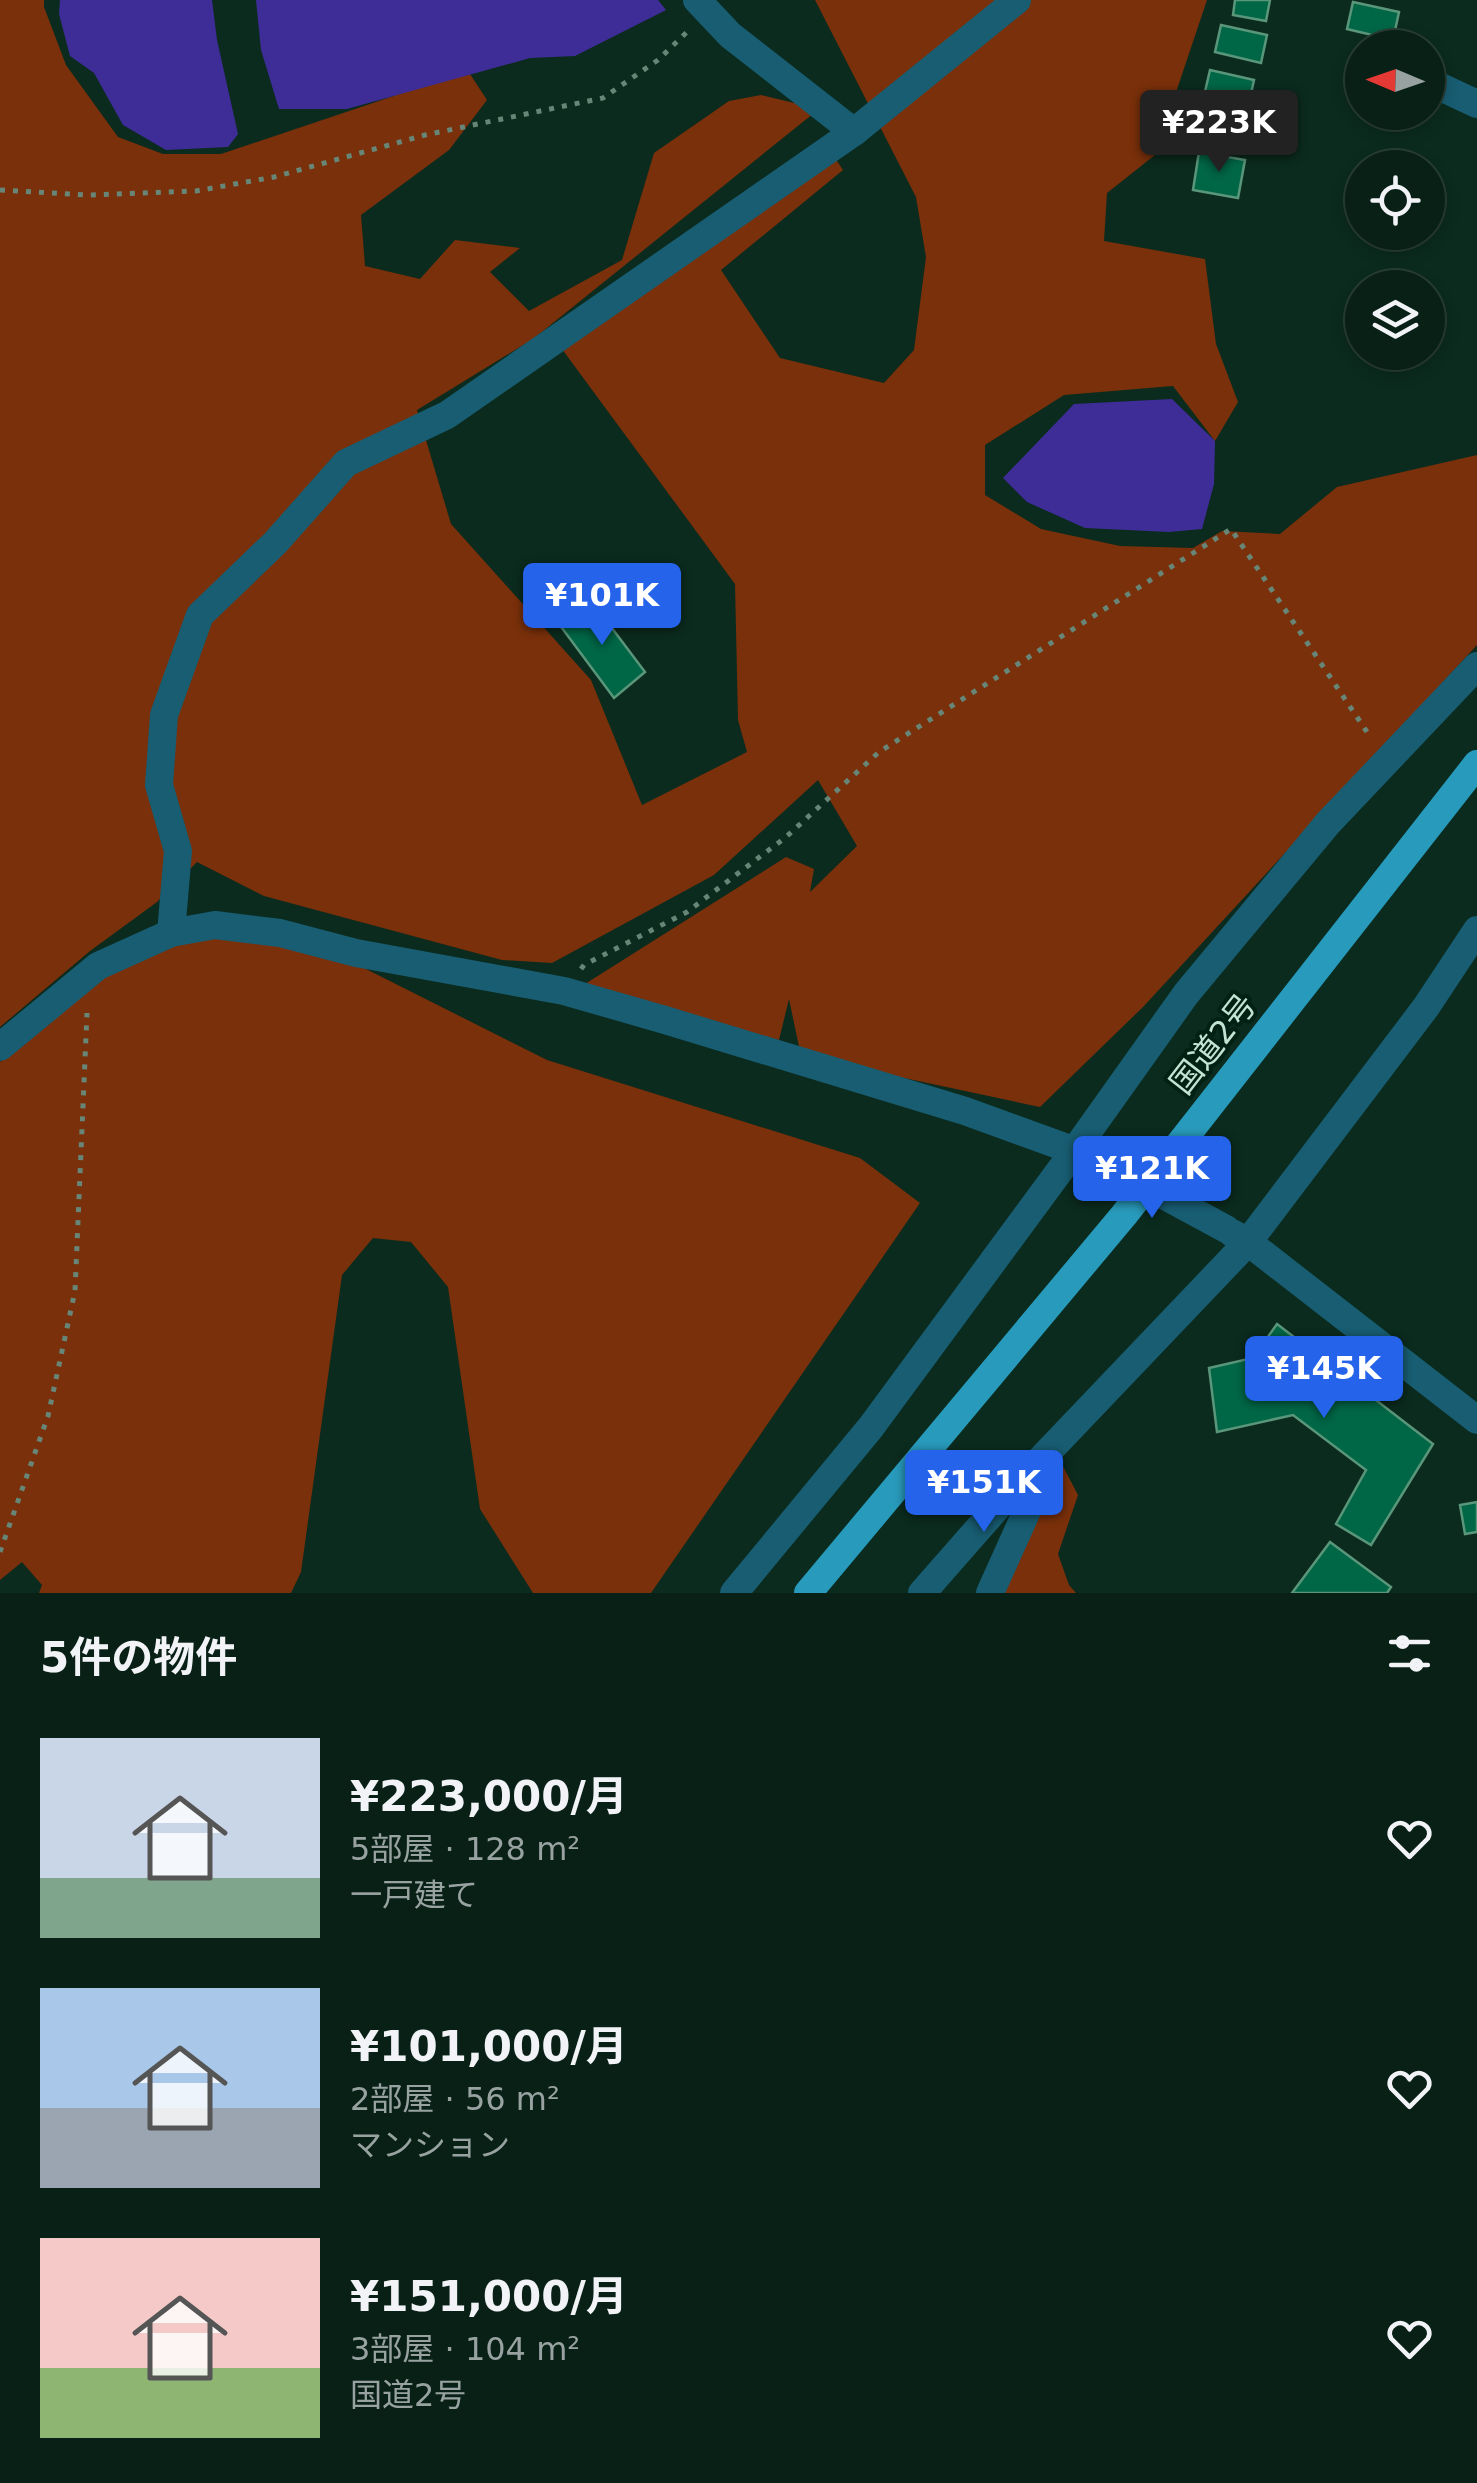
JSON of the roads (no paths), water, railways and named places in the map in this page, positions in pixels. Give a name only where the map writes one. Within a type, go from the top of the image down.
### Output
[{"type":"highway","name":"国道2号","points":[[808,1593],[1124,1215],[1477,764]]},
{"type":"street","points":[[171,934],[178,851],[160,785],[164,715],[200,615],[275,543],[346,462],[448,415],[854,132],[1017,0]]},
{"type":"street","points":[[710,4],[730,35],[854,132]]},
{"type":"street","points":[[1445,89],[1477,104]]},
{"type":"street","points":[[734,1593],[871,1427],[1186,994],[1328,824],[1477,666]]},
{"type":"street","points":[[0,1047],[98,966],[171,934],[215,925],[280,933],[356,952],[564,991],[965,1111],[1104,1163],[1237,1236],[1477,1420]]},
{"type":"street","points":[[922,1593],[1237,1236],[1426,1007],[1477,930]]},
{"type":"street","points":[[990,1593],[1030,1502],[1022,1478]]}]
